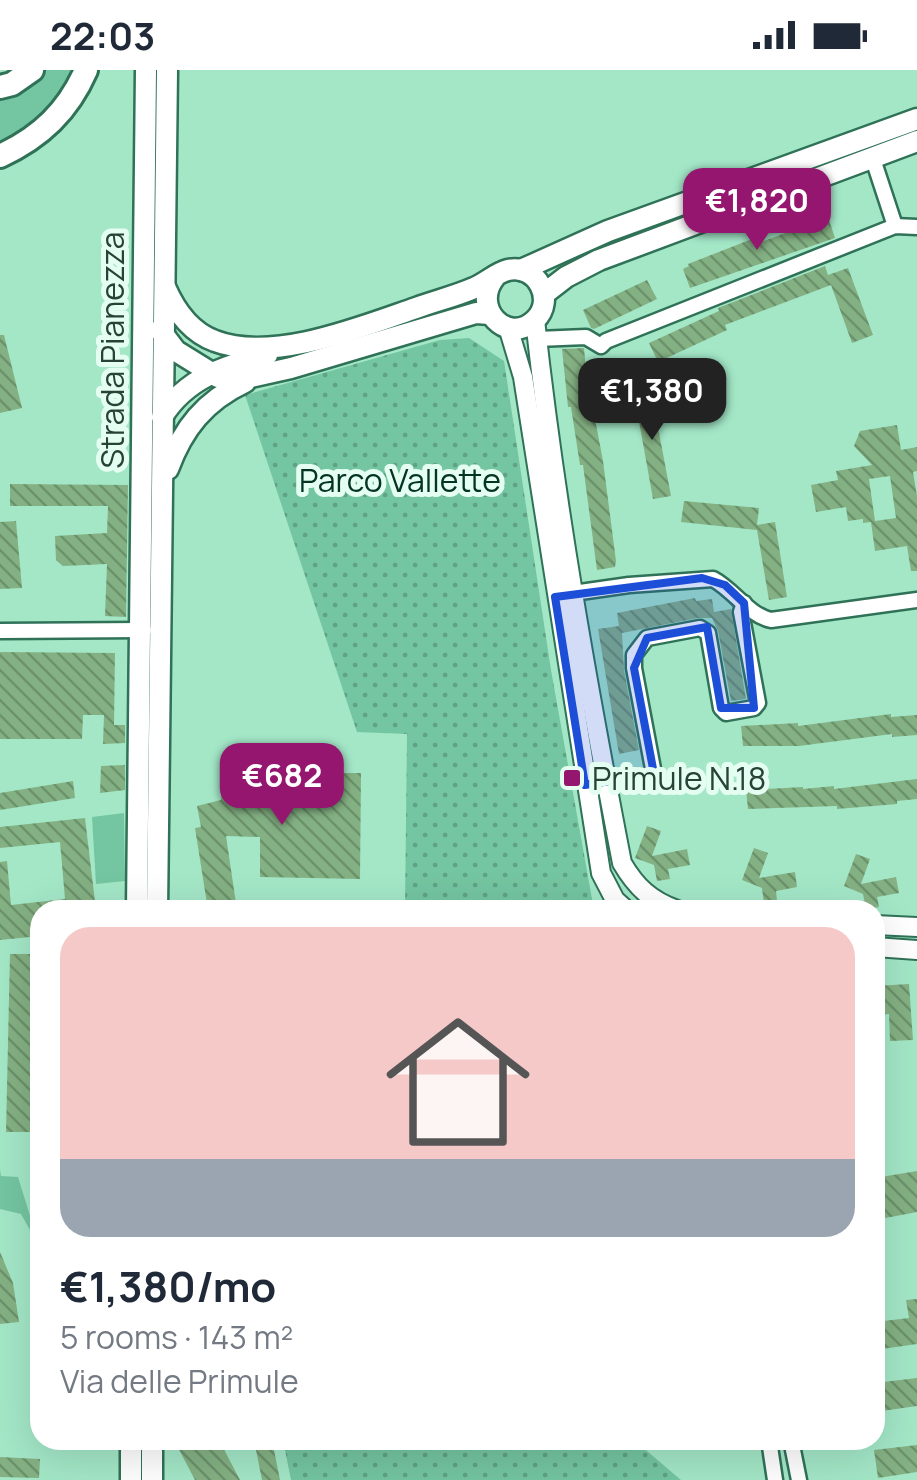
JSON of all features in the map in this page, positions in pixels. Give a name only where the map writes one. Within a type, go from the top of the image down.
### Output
[{"type":"main road","points":[[0,88],[32,70]]},
{"type":"main road","points":[[0,156],[24,144],[60,115],[86,70]]},
{"type":"main road","name":"Strada Pianezza","points":[[146,70],[141,498],[150,630],[157,900]]},
{"type":"main road","name":"Strada Pianezza","points":[[138,900],[150,630],[163,480],[167,70]]},
{"type":"main road","points":[[544,294],[599,260],[868,146],[917,119]]},
{"type":"main road","points":[[521,270],[608,231],[868,146],[917,141]]},
{"type":"main road","points":[[142,266],[162,336],[176,351],[229,380],[255,378]]},
{"type":"main road","points":[[141,498],[149,454],[162,416],[176,397],[210,372],[472,289],[512,269],[538,280],[544,294],[536,329],[520,328],[476,313],[255,378],[217,396],[182,434],[163,480]]},
{"type":"main road","points":[[495,277],[486,293],[499,320]]},
{"type":"main road","points":[[162,280],[172,304],[204,337],[238,347],[292,344]]},
{"type":"main road","points":[[131,1450],[131,1480]]},
{"type":"main road","points":[[152,1450],[152,1480]]},
{"type":"street","points":[[868,146],[895,226]]},
{"type":"street","points":[[614,900],[601,873],[585,785],[536,329],[586,337],[601,346],[895,226],[917,227]]},
{"type":"street","points":[[499,320],[523,378],[564,595],[622,864],[634,884],[654,900]]},
{"type":"street","points":[[564,595],[702,578],[724,585],[761,618],[771,620],[917,600]]},
{"type":"street","points":[[585,785],[654,774],[634,668],[634,654],[646,638],[700,628],[708,633],[721,708],[726,713],[754,708],[758,702],[741,612],[744,603]]},
{"type":"street","points":[[0,630],[150,630]]},
{"type":"street","points":[[885,925],[917,927]]},
{"type":"street","points":[[885,948],[917,950]]},
{"type":"street","points":[[770,1450],[775,1480]]},
{"type":"street","points":[[794,1450],[799,1480]]},
{"type":"highlighted area","points":[[702,578],[725,585],[744,603],[754,708],[721,708],[707,627],[647,638],[634,668],[654,774],[585,785],[555,597]]},
{"type":"green space","points":[[41,70],[79,70],[63,100],[0,149],[0,94]]},
{"type":"green space","name":"Parco Vallette","points":[[469,338],[504,361],[551,670],[592,900],[405,900],[407,734],[357,732],[245,395],[440,340]]},
{"type":"green space","points":[[124,813],[125,881],[96,884],[92,817]]},
{"type":"green space","points":[[0,1170],[1,1176],[18,1177],[30,1216],[30,1230],[21,1214],[0,1209]]},
{"type":"green space","points":[[285,1450],[646,1450],[681,1480],[291,1480]]},
{"type":"building","points":[[828,217],[835,238],[690,288],[683,269],[688,264],[752,239],[761,242]]},
{"type":"building","points":[[825,266],[828,275],[848,268],[873,335],[852,343],[831,285],[725,325],[727,330],[658,362],[649,343],[719,311],[718,308]]},
{"type":"building","points":[[647,280],[657,299],[591,328],[583,310]]},
{"type":"building","points":[[0,335],[4,335],[22,408],[0,413]]},
{"type":"building","points":[[584,348],[589,403],[603,461],[616,561],[615,567],[597,570],[583,465],[568,407],[562,349]]},
{"type":"building","points":[[650,385],[671,496],[653,499],[633,388]]},
{"type":"building","points":[[897,425],[901,450],[917,447],[917,471],[913,472],[917,496],[917,571],[911,571],[907,546],[875,551],[871,522],[848,521],[846,507],[816,512],[811,485],[838,480],[836,471],[872,465],[854,446],[860,431]],"holes":[[[890,476],[896,518],[875,521],[869,479]]]},
{"type":"building","points":[[10,484],[128,485],[126,617],[105,616],[107,564],[63,566],[56,560],[55,536],[107,533],[108,506],[10,506]]},
{"type":"building","points":[[684,501],[759,508],[757,525],[775,522],[787,597],[769,600],[757,530],[681,522]]},
{"type":"building","points":[[16,521],[22,588],[0,589],[0,522]]},
{"type":"building","points":[[695,598],[712,599],[714,612],[731,609],[746,699],[731,701],[712,618],[622,633],[624,670],[639,750],[619,754],[598,629],[619,626],[617,613]]},
{"type":"building","points":[[0,652],[115,653],[114,725],[125,725],[125,743],[103,744],[104,715],[83,715],[82,739],[0,739]]},
{"type":"building","points":[[891,714],[917,715],[917,735],[892,734],[799,746],[743,746],[741,726],[798,726]]},
{"type":"building","points":[[125,765],[125,790],[100,793],[101,766]]},
{"type":"building","points":[[223,773],[361,773],[360,879],[260,877],[260,837],[226,836],[236,900],[206,900],[195,828],[201,827],[197,806],[221,800]]},
{"type":"building","points":[[917,779],[917,799],[897,804],[748,809],[746,790],[834,789]]},
{"type":"building","points":[[73,781],[75,798],[0,810],[0,793]]},
{"type":"building","points":[[85,818],[95,900],[56,900],[65,899],[60,842],[0,848],[0,827]]},
{"type":"building","points":[[647,826],[661,831],[652,856],[687,849],[690,865],[668,869],[670,879],[657,881],[654,865],[635,858]]},
{"type":"building","points":[[754,848],[768,853],[759,878],[795,872],[797,887],[776,891],[777,900],[764,900],[762,888],[742,880]]},
{"type":"building","points":[[856,854],[870,859],[861,884],[896,877],[899,893],[864,900],[863,894],[844,886]]},
{"type":"building","points":[[7,861],[11,905],[30,903],[30,937],[0,940],[0,862]]},
{"type":"building","points":[[10,954],[30,954],[30,1132],[6,1132]]},
{"type":"building","points":[[909,984],[913,1040],[890,1041],[885,985]]},
{"type":"building","points":[[917,1171],[917,1212],[885,1218],[885,1176]]},
{"type":"building","points":[[0,1252],[13,1283],[19,1322],[0,1324]]},
{"type":"building","points":[[917,1299],[917,1344],[885,1349],[885,1321],[909,1318],[906,1300]]},
{"type":"building","points":[[917,1378],[917,1406],[885,1411],[885,1382]]},
{"type":"building","points":[[917,1445],[917,1472],[878,1478],[874,1450]]},
{"type":"building","points":[[179,1450],[224,1450],[240,1480],[195,1480]]},
{"type":"building","points":[[256,1450],[274,1450],[280,1480],[262,1480]]},
{"type":"building","points":[[0,1457],[40,1459],[39,1478],[0,1477]]},
{"type":"place","name":"Primule N.18","points":[[572,778]]}]
